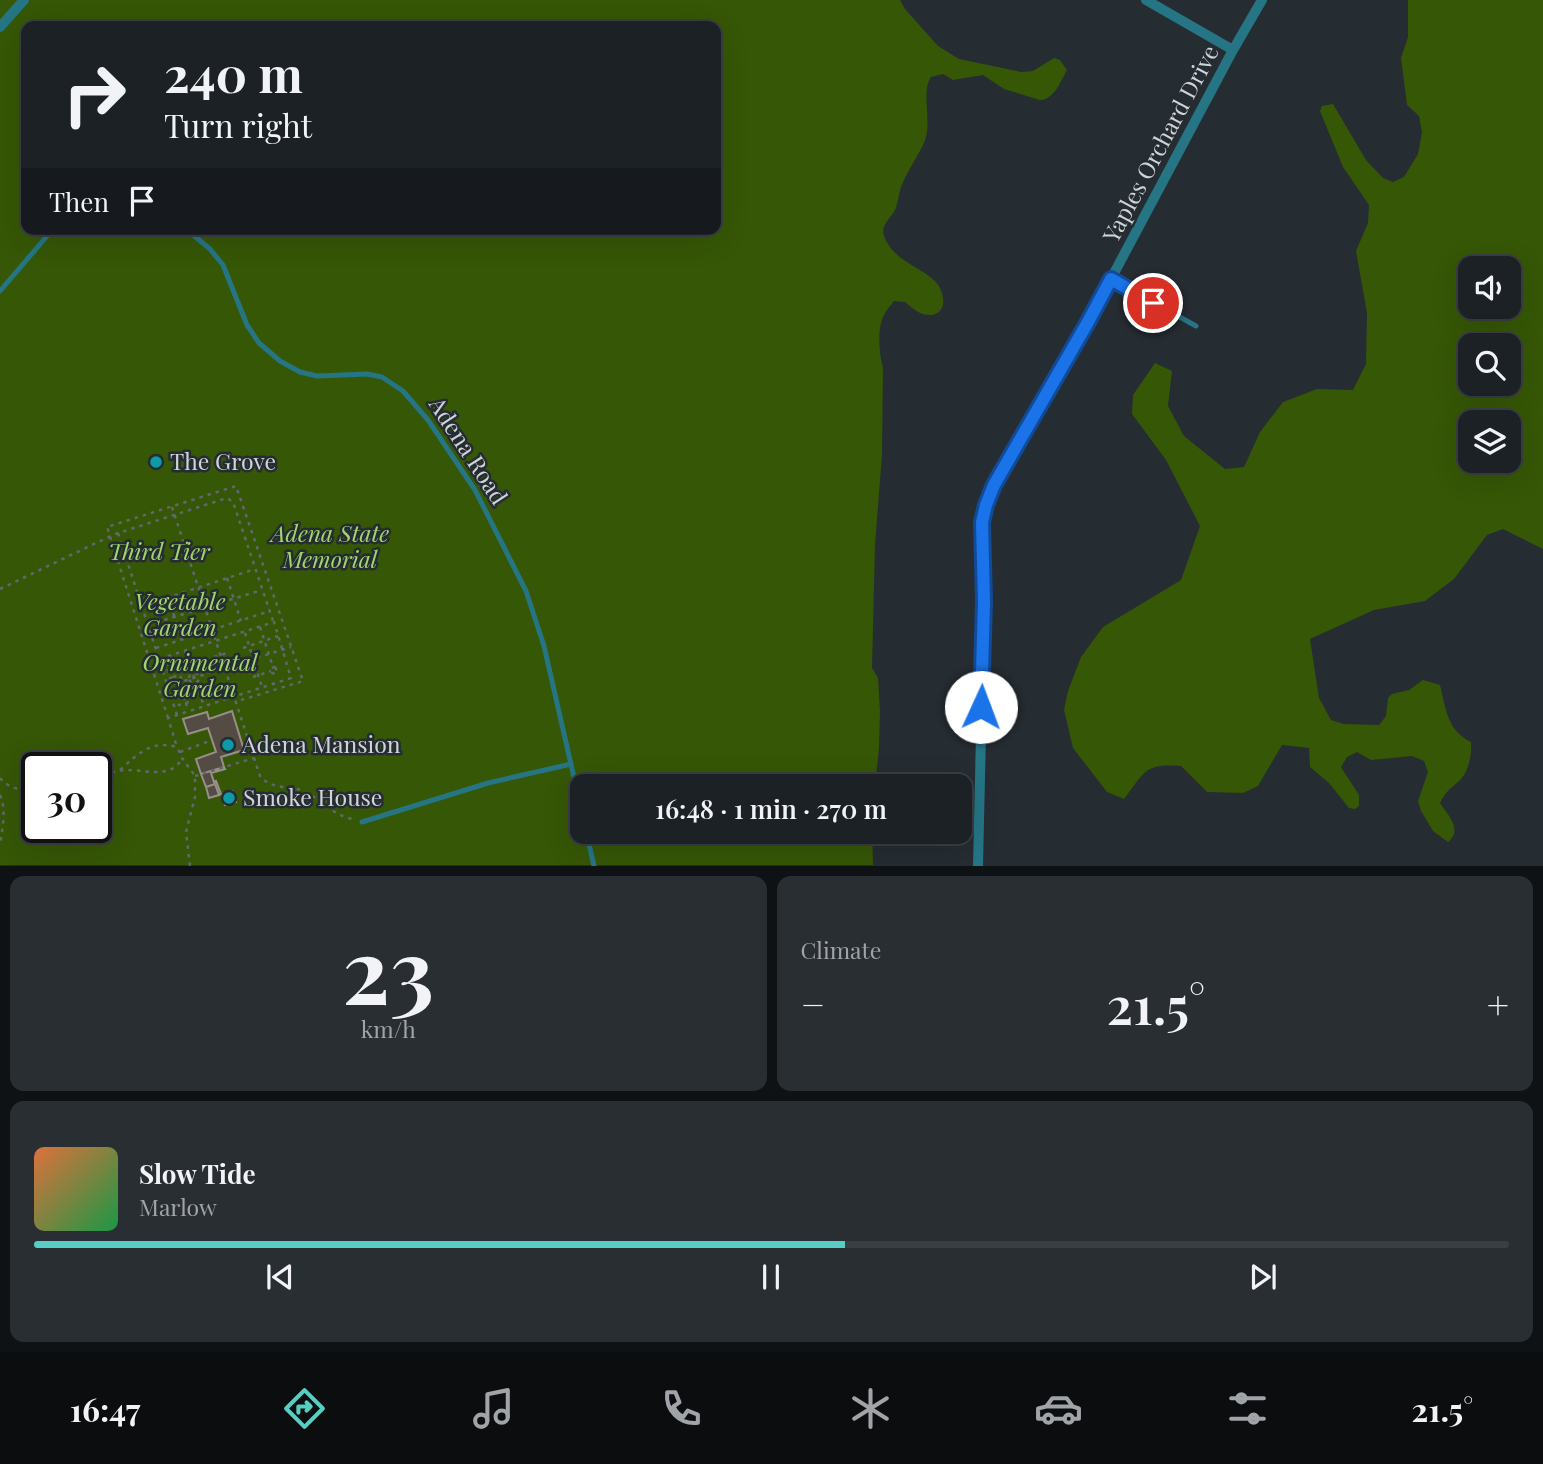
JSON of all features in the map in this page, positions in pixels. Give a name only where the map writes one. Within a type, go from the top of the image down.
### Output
[{"type":"street","points":[[0,27],[24,0]]},
{"type":"street","points":[[1146,0],[1233,50]]},
{"type":"street","name":"Yaples Orchard Drive","points":[[978,866],[984,602],[982,522],[994,485],[1088,322],[1262,0]]},
{"type":"lane","points":[[0,292],[47,235]]},
{"type":"lane","name":"Adena Road","points":[[193,235],[223,265],[247,325],[259,343],[280,361],[300,372],[317,376],[368,373],[382,377],[403,391],[428,420],[475,489],[526,591],[544,646],[573,774]]},
{"type":"lane","points":[[1111,279],[1196,326]]},
{"type":"lane","points":[[362,822],[488,783],[571,764]]},
{"type":"lane","points":[[589,844],[594,866]]},
{"type":"path","points":[[190,866],[186,832],[195,797],[195,776],[177,747],[107,527],[236,486],[303,681],[235,702]]},
{"type":"path","points":[[0,589],[118,533],[227,498],[233,502],[291,678],[168,718]]},
{"type":"path","points":[[172,506],[260,776],[272,786],[305,792],[342,818],[362,822]]},
{"type":"path","points":[[118,533],[177,715]]},
{"type":"path","points":[[142,606],[255,569]]},
{"type":"path","points":[[227,578],[241,621]]},
{"type":"path","points":[[148,625],[262,589]]},
{"type":"path","points":[[168,597],[182,640]]},
{"type":"path","points":[[156,649],[270,611]]},
{"type":"path","points":[[159,660],[274,622]]},
{"type":"path","points":[[260,627],[280,688]]},
{"type":"path","points":[[245,632],[262,687]]},
{"type":"path","points":[[243,648],[278,636]]},
{"type":"path","points":[[168,686],[291,647]]},
{"type":"path","points":[[186,651],[194,677],[193,683],[196,682]]},
{"type":"path","points":[[214,657],[227,653]]},
{"type":"path","points":[[170,656],[176,684],[188,711]]},
{"type":"path","points":[[175,671],[182,682],[182,695]]},
{"type":"path","points":[[253,677],[273,671]]},
{"type":"path","points":[[194,677],[199,680],[196,682],[204,706]]},
{"type":"path","points":[[223,687],[234,683]]},
{"type":"path","points":[[180,752],[212,740]]},
{"type":"path","points":[[112,773],[120,770],[149,747],[162,744],[177,747]]},
{"type":"path","points":[[120,770],[162,772],[173,769],[180,764],[182,758]]},
{"type":"path","points":[[195,776],[254,758]]},
{"type":"path","points":[[0,778],[5,784],[21,790]]},
{"type":"path","points":[[0,795],[4,814],[0,845]]},
{"type":"green space","name":"Adena State Memorial","points":[[0,0],[900,0],[938,46],[959,59],[1021,72],[1033,71],[1054,58],[1060,60],[1067,70],[1050,97],[1040,100],[1004,89],[983,75],[953,80],[943,74],[931,77],[927,91],[926,136],[901,187],[896,208],[884,228],[884,236],[893,251],[935,281],[941,290],[943,305],[937,313],[928,315],[905,302],[894,301],[880,326],[883,367],[882,454],[875,545],[872,668],[878,678],[880,711],[876,774],[570,774],[570,844],[872,844],[873,865],[0,865]]},
{"type":"green space","points":[[1408,0],[1543,0],[1543,549],[1503,529],[1487,535],[1454,579],[1425,601],[1374,610],[1310,639],[1319,698],[1331,720],[1344,724],[1379,725],[1386,716],[1388,698],[1392,694],[1409,690],[1423,680],[1440,685],[1452,725],[1471,742],[1465,773],[1440,803],[1453,823],[1454,833],[1448,842],[1433,831],[1421,811],[1418,801],[1428,772],[1424,761],[1412,756],[1371,760],[1357,752],[1347,757],[1341,767],[1359,795],[1359,806],[1355,809],[1349,808],[1329,783],[1310,767],[1309,748],[1282,745],[1258,786],[1243,793],[1207,792],[1181,766],[1169,765],[1147,771],[1124,799],[1107,792],[1073,748],[1064,710],[1068,691],[1081,657],[1103,627],[1181,580],[1200,526],[1166,460],[1132,414],[1133,395],[1155,363],[1172,371],[1168,406],[1184,436],[1225,469],[1244,467],[1260,432],[1283,402],[1317,389],[1353,390],[1366,364],[1367,313],[1356,251],[1368,223],[1369,205],[1343,167],[1320,111],[1322,106],[1333,104],[1366,160],[1383,178],[1393,182],[1404,177],[1418,154],[1422,132],[1419,116],[1407,105],[1401,58],[1408,37]]},
{"type":"building","name":"Adena Mansion","points":[[232,711],[244,750],[221,757],[224,767],[201,774],[196,759],[216,752],[208,728],[188,734],[183,719],[207,712],[209,719]]},
{"type":"building","points":[[224,767],[225,769],[211,773],[221,794],[219,795],[215,784],[206,787],[201,774]]},
{"type":"building","points":[[215,784],[219,795],[209,798],[206,787]]},
{"type":"building","name":"Smoke House","points":[[232,791],[236,802],[225,805],[222,795]]},
{"type":"place","name":"The Grove","points":[[156,462]]},
{"type":"place","name":"Adena Mansion","points":[[228,745]]},
{"type":"place","name":"Smoke House","points":[[229,798]]},
{"type":"route","points":[[981,707],[984,602],[981,539],[986,505],[994,485],[1111,279],[1153,303]]},
{"type":"park label","name":"Third Tier","points":[[159,552]]},
{"type":"park label","name":"Vegetable Garden","points":[[180,615]]},
{"type":"park label","name":"Ornimental Garden","points":[[200,676]]}]
